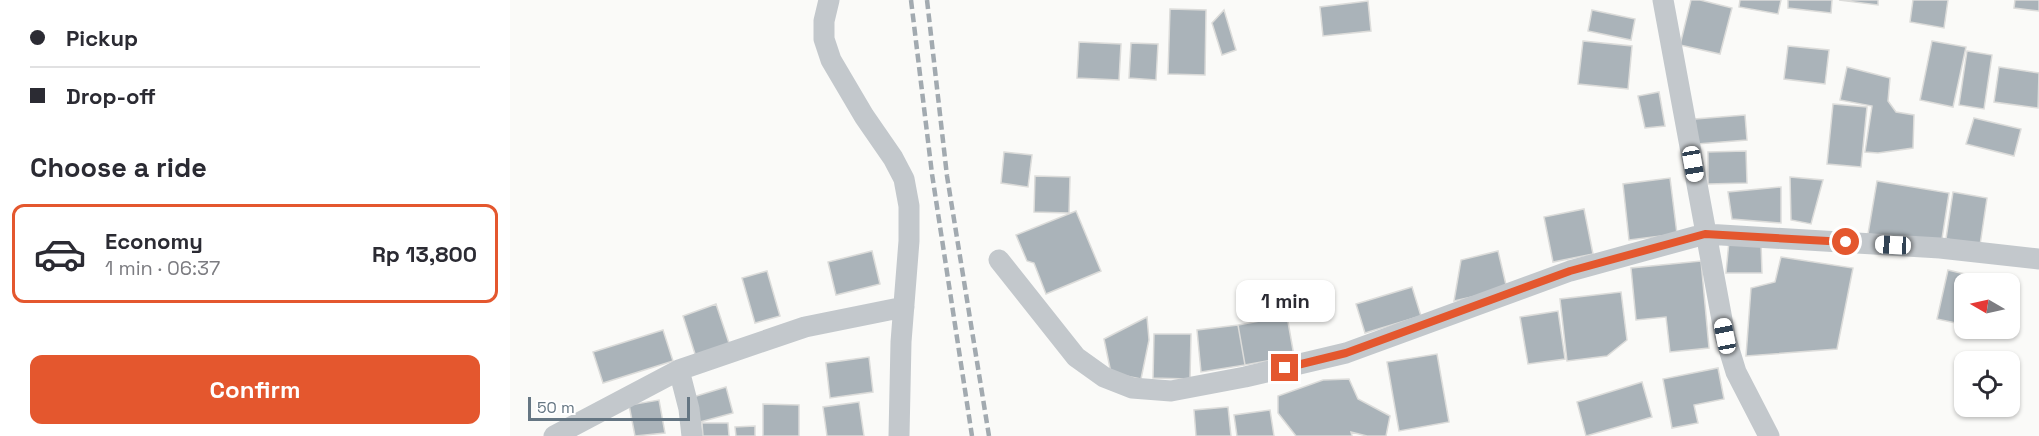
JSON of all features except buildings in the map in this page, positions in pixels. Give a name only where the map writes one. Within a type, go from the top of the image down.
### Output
[{"type":"street","points":[[829,0],[824,21],[824,39],[831,60],[864,116],[893,158],[904,179],[909,206],[909,241],[901,342],[899,436]]},
{"type":"street","points":[[1663,0],[1725,336],[1737,372],[1769,436]]},
{"type":"street","points":[[999,260],[1076,357],[1104,377],[1132,388],[1171,391],[1245,377],[1346,353],[1570,271],[1705,234],[1940,248],[2039,259]]},
{"type":"street","points":[[554,436],[680,370],[805,327],[904,308]]},
{"type":"street","points":[[680,370],[689,409],[692,436]]},
{"type":"railway","points":[[911,0],[932,174],[972,436]]},
{"type":"railway","points":[[927,0],[947,176],[989,436]]},
{"type":"route","points":[[1285,368],[1346,353],[1570,271],[1705,234],[1846,242]]}]
